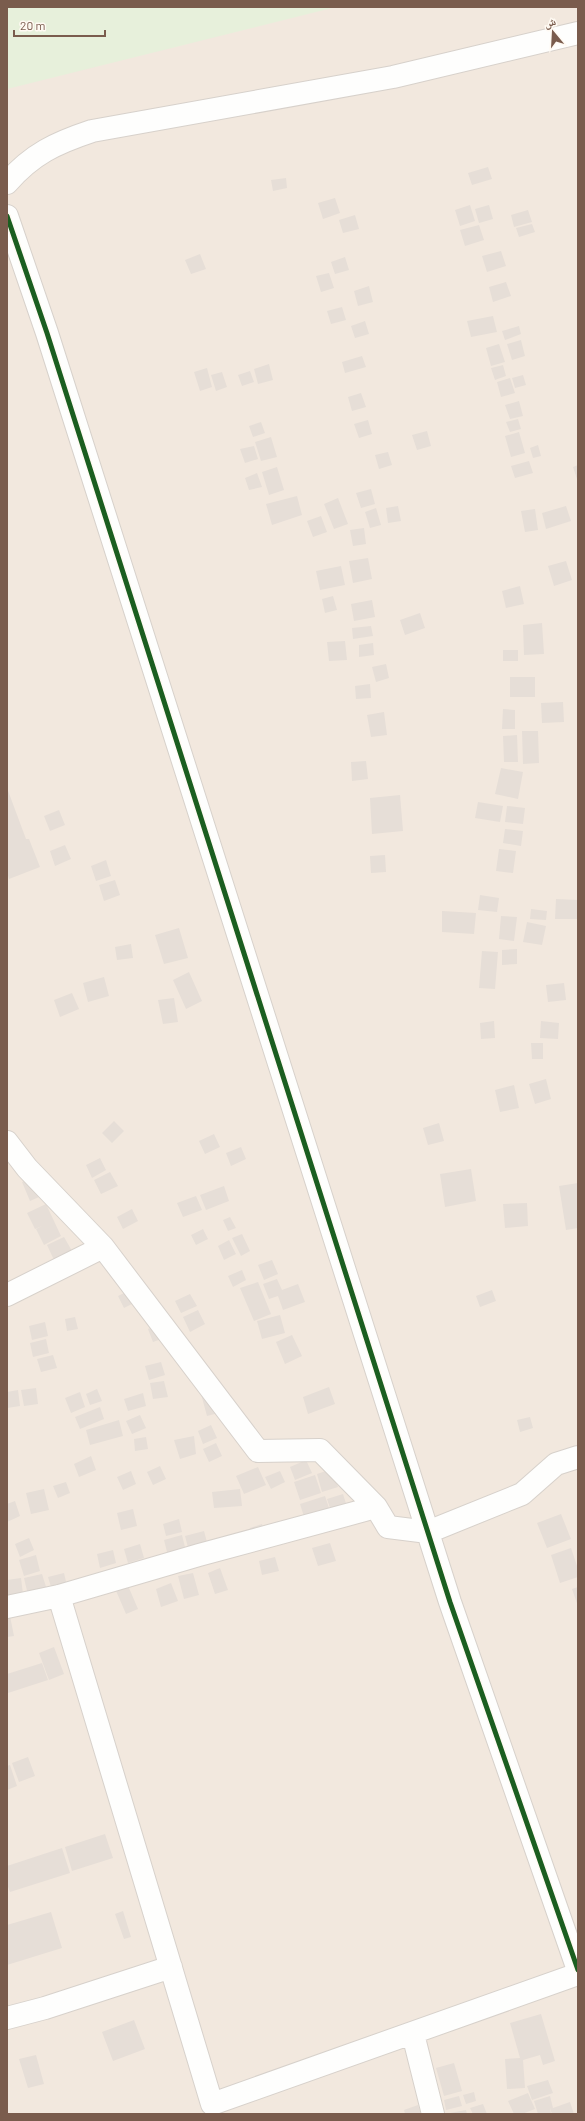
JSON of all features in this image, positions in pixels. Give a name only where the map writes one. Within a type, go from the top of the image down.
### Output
[{"type":"street","points":[[7,183],[22,166],[58,143],[92,131],[393,77],[578,33]]},
{"type":"street","points":[[7,216],[47,333],[452,1609],[578,1970]]},
{"type":"street","points":[[7,1142],[27,1168],[104,1247],[258,1450],[320,1450],[376,1507],[388,1527],[428,1532],[522,1494],[556,1464],[578,1457]]},
{"type":"street","points":[[7,1295],[104,1247]]},
{"type":"street","points":[[7,1607],[59,1596],[199,1555],[376,1507]]},
{"type":"street","points":[[59,1596],[213,2109],[578,1974]]},
{"type":"street","points":[[7,2018],[44,2008],[171,1967]]},
{"type":"street","points":[[413,2034],[433,2114]]},
{"type":"shaded area","points":[[7,7],[578,7],[578,2114],[7,2114]]},
{"type":"green space","points":[[7,7],[336,7],[7,89]]},
{"type":"building","points":[[488,167],[492,179],[472,185],[468,173]]},
{"type":"building","points":[[286,178],[287,188],[273,191],[271,180]]},
{"type":"building","points":[[335,198],[340,213],[323,219],[318,203]]},
{"type":"building","points":[[470,205],[475,221],[460,226],[455,210]]},
{"type":"building","points":[[489,205],[493,219],[479,223],[475,209]]},
{"type":"building","points":[[528,210],[532,222],[514,227],[511,215]]},
{"type":"building","points":[[355,215],[359,229],[343,233],[339,220]]},
{"type":"building","points":[[532,224],[535,232],[519,237],[516,228]]},
{"type":"building","points":[[479,225],[484,240],[465,246],[460,230]]},
{"type":"building","points":[[501,251],[506,266],[487,272],[482,256]]},
{"type":"building","points":[[200,254],[206,269],[191,274],[185,260]]},
{"type":"building","points":[[345,257],[349,270],[335,274],[331,262]]},
{"type":"building","points":[[329,273],[334,288],[321,292],[316,276]]},
{"type":"building","points":[[506,282],[511,296],[493,302],[489,287]]},
{"type":"building","points":[[369,286],[373,302],[358,306],[354,291]]},
{"type":"building","points":[[342,307],[346,320],[331,324],[327,311]]},
{"type":"building","points":[[493,316],[497,332],[471,337],[467,321]]},
{"type":"building","points":[[365,321],[369,334],[355,338],[351,326]]},
{"type":"building","points":[[519,326],[521,334],[505,340],[502,331]]},
{"type":"building","points":[[521,340],[525,356],[512,360],[507,344]]},
{"type":"building","points":[[499,344],[505,362],[491,366],[486,348]]},
{"type":"building","points":[[362,356],[366,367],[345,373],[342,362]]},
{"type":"building","points":[[269,364],[273,380],[258,384],[254,369]]},
{"type":"building","points":[[503,365],[506,376],[495,380],[491,368]]},
{"type":"building","points":[[207,368],[212,387],[200,391],[194,372]]},
{"type":"building","points":[[250,371],[254,382],[242,386],[238,375]]},
{"type":"building","points":[[222,372],[227,387],[216,391],[211,375]]},
{"type":"building","points":[[523,375],[526,385],[515,388],[512,378]]},
{"type":"building","points":[[510,378],[515,393],[501,397],[497,382]]},
{"type":"building","points":[[361,393],[366,407],[352,411],[348,397]]},
{"type":"building","points":[[519,401],[523,416],[510,419],[505,405]]},
{"type":"building","points":[[518,419],[521,429],[510,432],[506,422]]},
{"type":"building","points":[[368,420],[372,434],[359,438],[354,424]]},
{"type":"building","points":[[261,422],[265,433],[253,437],[249,426]]},
{"type":"building","points":[[427,431],[431,446],[417,450],[412,435]]},
{"type":"building","points":[[519,432],[525,453],[511,457],[505,436]]},
{"type":"building","points":[[271,437],[277,457],[261,461],[255,442]]},
{"type":"building","points":[[538,445],[541,456],[533,458],[530,448]]},
{"type":"building","points":[[254,446],[258,459],[245,463],[240,449]]},
{"type":"building","points":[[388,452],[392,465],[379,469],[375,455]]},
{"type":"building","points":[[529,461],[533,473],[515,478],[511,466]]},
{"type":"building","points":[[578,465],[578,482],[573,467]]},
{"type":"building","points":[[277,467],[284,490],[269,495],[262,472]]},
{"type":"building","points":[[257,473],[262,487],[249,490],[245,478]]},
{"type":"building","points":[[371,489],[375,504],[361,508],[356,493]]},
{"type":"building","points":[[297,496],[302,515],[272,525],[266,504]]},
{"type":"building","points":[[338,498],[348,524],[334,529],[324,504]]},
{"type":"building","points":[[398,506],[401,521],[388,523],[386,508]]},
{"type":"building","points":[[566,506],[571,521],[546,529],[542,513]]},
{"type":"building","points":[[376,508],[381,525],[370,528],[365,512]]},
{"type":"building","points":[[535,509],[538,530],[525,532],[521,511]]},
{"type":"building","points":[[321,516],[327,532],[313,537],[307,521]]},
{"type":"building","points":[[364,528],[366,544],[353,546],[350,530]]},
{"type":"building","points":[[368,558],[372,579],[353,583],[349,561]]},
{"type":"building","points":[[566,561],[572,580],[554,586],[548,566]]},
{"type":"building","points":[[341,566],[345,585],[320,590],[316,571]]},
{"type":"building","points":[[520,586],[524,604],[506,608],[502,591]]},
{"type":"building","points":[[333,596],[337,610],[325,613],[322,599]]},
{"type":"building","points":[[372,600],[375,617],[354,621],[351,604]]},
{"type":"building","points":[[420,613],[425,628],[405,635],[400,620]]},
{"type":"building","points":[[542,623],[544,654],[524,655],[523,625]]},
{"type":"building","points":[[371,626],[373,636],[353,639],[352,628]]},
{"type":"building","points":[[345,641],[347,660],[329,661],[327,642]]},
{"type":"building","points":[[373,643],[374,655],[359,657],[359,645]]},
{"type":"building","points":[[503,650],[518,650],[518,661],[503,661]]},
{"type":"building","points":[[386,664],[389,678],[376,682],[372,667]]},
{"type":"building","points":[[510,677],[535,677],[535,697],[510,697]]},
{"type":"building","points":[[370,684],[371,698],[356,699],[355,686]]},
{"type":"building","points":[[563,702],[564,722],[542,723],[541,703]]},
{"type":"building","points":[[503,709],[515,710],[515,729],[502,729]]},
{"type":"building","points":[[384,712],[387,735],[371,737],[367,715]]},
{"type":"building","points":[[522,731],[538,731],[539,763],[523,764]]},
{"type":"building","points":[[517,735],[518,762],[504,762],[503,736]]},
{"type":"building","points":[[366,761],[368,779],[352,781],[351,762]]},
{"type":"building","points":[[501,768],[523,772],[518,799],[495,794]]},
{"type":"building","points":[[7,788],[26,839],[29,839],[40,867],[9,879],[7,872]]},
{"type":"building","points":[[400,795],[403,831],[372,834],[370,798]]},
{"type":"building","points":[[478,802],[503,806],[500,822],[475,818]]},
{"type":"building","points":[[507,806],[525,808],[523,824],[505,822]]},
{"type":"building","points":[[59,810],[65,825],[50,831],[44,816]]},
{"type":"building","points":[[505,829],[523,831],[521,846],[503,843]]},
{"type":"building","points":[[65,845],[71,859],[55,866],[50,851]]},
{"type":"building","points":[[499,849],[516,851],[513,873],[496,871]]},
{"type":"building","points":[[385,855],[386,872],[371,873],[370,856]]},
{"type":"building","points":[[106,860],[111,876],[96,881],[91,866]]},
{"type":"building","points":[[115,880],[120,895],[104,901],[99,885]]},
{"type":"building","points":[[480,895],[499,898],[497,912],[478,910]]},
{"type":"building","points":[[556,899],[578,900],[578,919],[555,919]]},
{"type":"building","points":[[531,909],[547,911],[546,920],[530,919]]},
{"type":"building","points":[[442,911],[476,913],[474,934],[442,932]]},
{"type":"building","points":[[501,916],[517,917],[514,941],[499,939]]},
{"type":"building","points":[[527,922],[546,926],[542,945],[523,942]]},
{"type":"building","points":[[179,928],[188,958],[164,964],[155,935]]},
{"type":"building","points":[[131,944],[133,958],[117,960],[115,947]]},
{"type":"building","points":[[517,949],[517,964],[502,965],[502,950]]},
{"type":"building","points":[[482,951],[498,952],[495,989],[479,988]]},
{"type":"building","points":[[189,972],[202,1001],[186,1009],[173,980]]},
{"type":"building","points":[[104,977],[109,996],[88,1002],[83,983]]},
{"type":"building","points":[[564,983],[566,1000],[548,1002],[546,985]]},
{"type":"building","points":[[72,993],[79,1009],[60,1017],[54,1000]]},
{"type":"building","points":[[174,998],[178,1022],[163,1024],[158,1000]]},
{"type":"building","points":[[494,1021],[495,1038],[481,1039],[480,1023]]},
{"type":"building","points":[[541,1021],[559,1023],[558,1039],[540,1038]]},
{"type":"building","points":[[531,1043],[543,1043],[543,1059],[532,1059]]},
{"type":"building","points":[[546,1079],[551,1099],[535,1104],[529,1084]]},
{"type":"building","points":[[514,1085],[519,1108],[500,1112],[495,1090]]},
{"type":"building","points":[[114,1121],[124,1131],[112,1143],[102,1133]]},
{"type":"building","points":[[439,1123],[444,1141],[428,1145],[423,1128]]},
{"type":"building","points":[[214,1134],[220,1147],[205,1154],[199,1141]]},
{"type":"building","points":[[241,1147],[246,1159],[231,1166],[226,1153]]},
{"type":"building","points":[[100,1158],[106,1170],[92,1178],[86,1165]]},
{"type":"building","points":[[471,1169],[476,1201],[445,1207],[440,1174]]},
{"type":"building","points":[[110,1172],[118,1186],[101,1194],[94,1180]]},
{"type":"building","points":[[41,1175],[48,1193],[30,1201],[22,1182]]},
{"type":"building","points":[[578,1183],[578,1228],[566,1230],[559,1186]]},
{"type":"building","points":[[224,1186],[229,1201],[206,1210],[200,1195]]},
{"type":"building","points":[[196,1196],[202,1210],[183,1217],[177,1203]]},
{"type":"building","points":[[527,1203],[528,1226],[505,1228],[503,1204]]},
{"type":"building","points":[[46,1204],[61,1236],[44,1245],[36,1229],[42,1226],[35,1229],[27,1213]]},
{"type":"building","points":[[132,1209],[138,1221],[123,1229],[117,1217]]},
{"type":"building","points":[[230,1217],[236,1228],[228,1231],[223,1220]]},
{"type":"building","points":[[203,1229],[208,1239],[196,1245],[191,1235]]},
{"type":"building","points":[[242,1234],[250,1251],[241,1256],[232,1238]]},
{"type":"building","points":[[64,1237],[72,1251],[54,1260],[47,1245]]},
{"type":"building","points":[[229,1240],[236,1254],[224,1260],[218,1246]]},
{"type":"building","points":[[272,1260],[278,1274],[264,1280],[258,1265]]},
{"type":"building","points":[[242,1270],[246,1280],[233,1287],[228,1276]]},
{"type":"building","points":[[277,1279],[282,1290],[298,1284],[305,1302],[283,1310],[278,1296],[269,1299],[263,1284]]},
{"type":"building","points":[[258,1282],[271,1314],[254,1321],[240,1288]]},
{"type":"building","points":[[132,1289],[138,1301],[124,1308],[118,1296]]},
{"type":"building","points":[[492,1290],[496,1301],[480,1307],[476,1296]]},
{"type":"building","points":[[190,1294],[197,1306],[181,1313],[175,1301]]},
{"type":"building","points":[[198,1310],[205,1324],[190,1332],[183,1317]]},
{"type":"building","points":[[280,1315],[285,1333],[262,1339],[257,1321]]},
{"type":"building","points":[[75,1317],[78,1329],[67,1331],[65,1319]]},
{"type":"building","points":[[45,1322],[48,1336],[32,1340],[29,1326]]},
{"type":"building","points":[[161,1323],[167,1337],[153,1342],[148,1329]]},
{"type":"building","points":[[292,1335],[302,1356],[285,1364],[276,1342]]},
{"type":"building","points":[[46,1339],[49,1353],[33,1357],[30,1343]]},
{"type":"building","points":[[53,1355],[57,1368],[41,1372],[37,1359]]},
{"type":"building","points":[[161,1362],[165,1375],[149,1380],[145,1366]]},
{"type":"building","points":[[164,1381],[168,1397],[153,1399],[150,1383]]},
{"type":"building","points":[[198,1383],[222,1412],[207,1416]]},
{"type":"building","points":[[329,1387],[335,1404],[308,1414],[303,1397]]},
{"type":"building","points":[[36,1388],[38,1404],[24,1406],[21,1390]]},
{"type":"building","points":[[97,1389],[102,1401],[90,1405],[86,1394]]},
{"type":"building","points":[[18,1390],[20,1406],[7,1408],[7,1392]]},
{"type":"building","points":[[80,1392],[85,1407],[71,1413],[65,1398]]},
{"type":"building","points":[[143,1393],[146,1406],[128,1411],[124,1399]]},
{"type":"building","points":[[100,1407],[104,1419],[80,1429],[75,1417]]},
{"type":"building","points":[[140,1415],[146,1428],[132,1434],[126,1421]]},
{"type":"building","points":[[530,1417],[533,1428],[520,1432],[517,1420]]},
{"type":"building","points":[[119,1420],[123,1436],[90,1445],[86,1430]]},
{"type":"building","points":[[211,1425],[217,1438],[203,1444],[198,1431]]},
{"type":"building","points":[[194,1436],[196,1454],[180,1459],[174,1440]]},
{"type":"building","points":[[146,1437],[148,1449],[135,1451],[134,1439]]},
{"type":"building","points":[[216,1443],[222,1456],[209,1462],[203,1449]]},
{"type":"building","points":[[91,1456],[96,1470],[79,1477],[74,1464]]},
{"type":"building","points":[[306,1460],[312,1473],[295,1480],[290,1467]]},
{"type":"building","points":[[160,1466],[166,1479],[153,1485],[147,1472]]},
{"type":"building","points":[[258,1467],[266,1485],[244,1494],[236,1476]]},
{"type":"building","points":[[332,1469],[338,1487],[322,1492],[317,1474]]},
{"type":"building","points":[[131,1471],[136,1484],[123,1490],[117,1477]]},
{"type":"building","points":[[280,1471],[285,1482],[271,1489],[265,1477]]},
{"type":"building","points":[[315,1475],[321,1493],[300,1500],[294,1482]]},
{"type":"building","points":[[66,1482],[70,1493],[58,1498],[53,1486]]},
{"type":"building","points":[[44,1489],[49,1510],[31,1514],[26,1493]]},
{"type":"building","points":[[240,1489],[242,1506],[214,1508],[212,1492]]},
{"type":"building","points":[[343,1494],[349,1513],[333,1517],[327,1499]]},
{"type":"building","points":[[325,1496],[332,1517],[307,1526],[300,1504]]},
{"type":"building","points":[[15,1501],[20,1516],[7,1522],[7,1504]]},
{"type":"building","points":[[133,1509],[137,1526],[121,1530],[117,1513]]},
{"type":"building","points":[[561,1514],[571,1539],[547,1548],[537,1523]]},
{"type":"building","points":[[179,1519],[182,1532],[166,1536],[163,1524]]},
{"type":"building","points":[[262,1524],[265,1535],[254,1539],[250,1528]]},
{"type":"building","points":[[204,1531],[209,1550],[190,1555],[185,1536]]},
{"type":"building","points":[[182,1535],[187,1555],[169,1560],[164,1540]]},
{"type":"building","points":[[29,1538],[34,1550],[20,1557],[15,1544]]},
{"type":"building","points":[[330,1543],[336,1561],[318,1566],[312,1548]]},
{"type":"building","points":[[140,1544],[144,1558],[128,1563],[124,1549]]},
{"type":"building","points":[[571,1548],[578,1569],[578,1577],[560,1583],[551,1555]]},
{"type":"building","points":[[113,1550],[116,1563],[100,1568],[97,1554]]},
{"type":"building","points":[[36,1555],[40,1571],[24,1576],[19,1560]]},
{"type":"building","points":[[275,1557],[279,1571],[262,1575],[259,1561]]},
{"type":"building","points":[[220,1568],[228,1590],[215,1594],[208,1573]]},
{"type":"building","points":[[64,1573],[67,1586],[52,1590],[48,1577]]},
{"type":"building","points":[[193,1573],[199,1595],[184,1599],[178,1576]]},
{"type":"building","points":[[42,1574],[47,1590],[28,1595],[24,1578]]},
{"type":"building","points":[[21,1578],[23,1594],[7,1596],[7,1580]]},
{"type":"building","points":[[126,1581],[138,1609],[126,1614],[114,1586]]},
{"type":"building","points":[[171,1583],[178,1601],[161,1607],[156,1589]]},
{"type":"building","points":[[578,1587],[578,1606],[572,1589]]},
{"type":"building","points":[[7,1616],[10,1616],[14,1636],[7,1637]]},
{"type":"building","points":[[54,1647],[64,1674],[49,1680],[39,1653]]},
{"type":"building","points":[[42,1663],[48,1680],[8,1693],[7,1674]]},
{"type":"building","points":[[28,1757],[35,1776],[19,1782],[12,1763]]},
{"type":"building","points":[[10,1765],[17,1786],[7,1790],[7,1766]]},
{"type":"building","points":[[105,1834],[113,1858],[72,1871],[65,1847]]},
{"type":"building","points":[[62,1848],[70,1873],[10,1892],[7,1884],[7,1866]]},
{"type":"building","points":[[123,1911],[131,1937],[124,1939],[115,1914]]},
{"type":"building","points":[[51,1912],[62,1948],[7,1965],[7,1925]]},
{"type":"building","points":[[541,2014],[555,2061],[543,2065],[540,2055],[523,2060],[525,2088],[507,2089],[505,2059],[520,2058],[510,2023]]},
{"type":"building","points":[[134,2020],[145,2049],[113,2061],[102,2032]]},
{"type":"building","points":[[36,2055],[44,2084],[28,2088],[19,2059]]},
{"type":"building","points":[[454,2063],[462,2091],[444,2096],[436,2068]]},
{"type":"building","points":[[548,2080],[553,2093],[532,2100],[527,2086]]},
{"type":"building","points":[[474,2092],[476,2101],[466,2104],[463,2095]]},
{"type":"building","points":[[528,2093],[535,2109],[522,2114],[514,2114],[508,2101]]},
{"type":"building","points":[[459,2096],[462,2106],[446,2110],[444,2100]]},
{"type":"building","points":[[550,2096],[553,2108],[570,2102],[574,2114],[552,2114],[550,2108],[551,2114],[538,2114],[534,2101]]},
{"type":"building","points":[[483,2104],[487,2114],[473,2114],[470,2108]]},
{"type":"building","points":[[418,2105],[421,2114],[405,2114],[404,2110]]},
{"type":"building","points":[[466,2110],[467,2114],[450,2113]]},
{"type":"cycle path","points":[[7,216],[47,333],[450,1602],[578,1970]]}]
